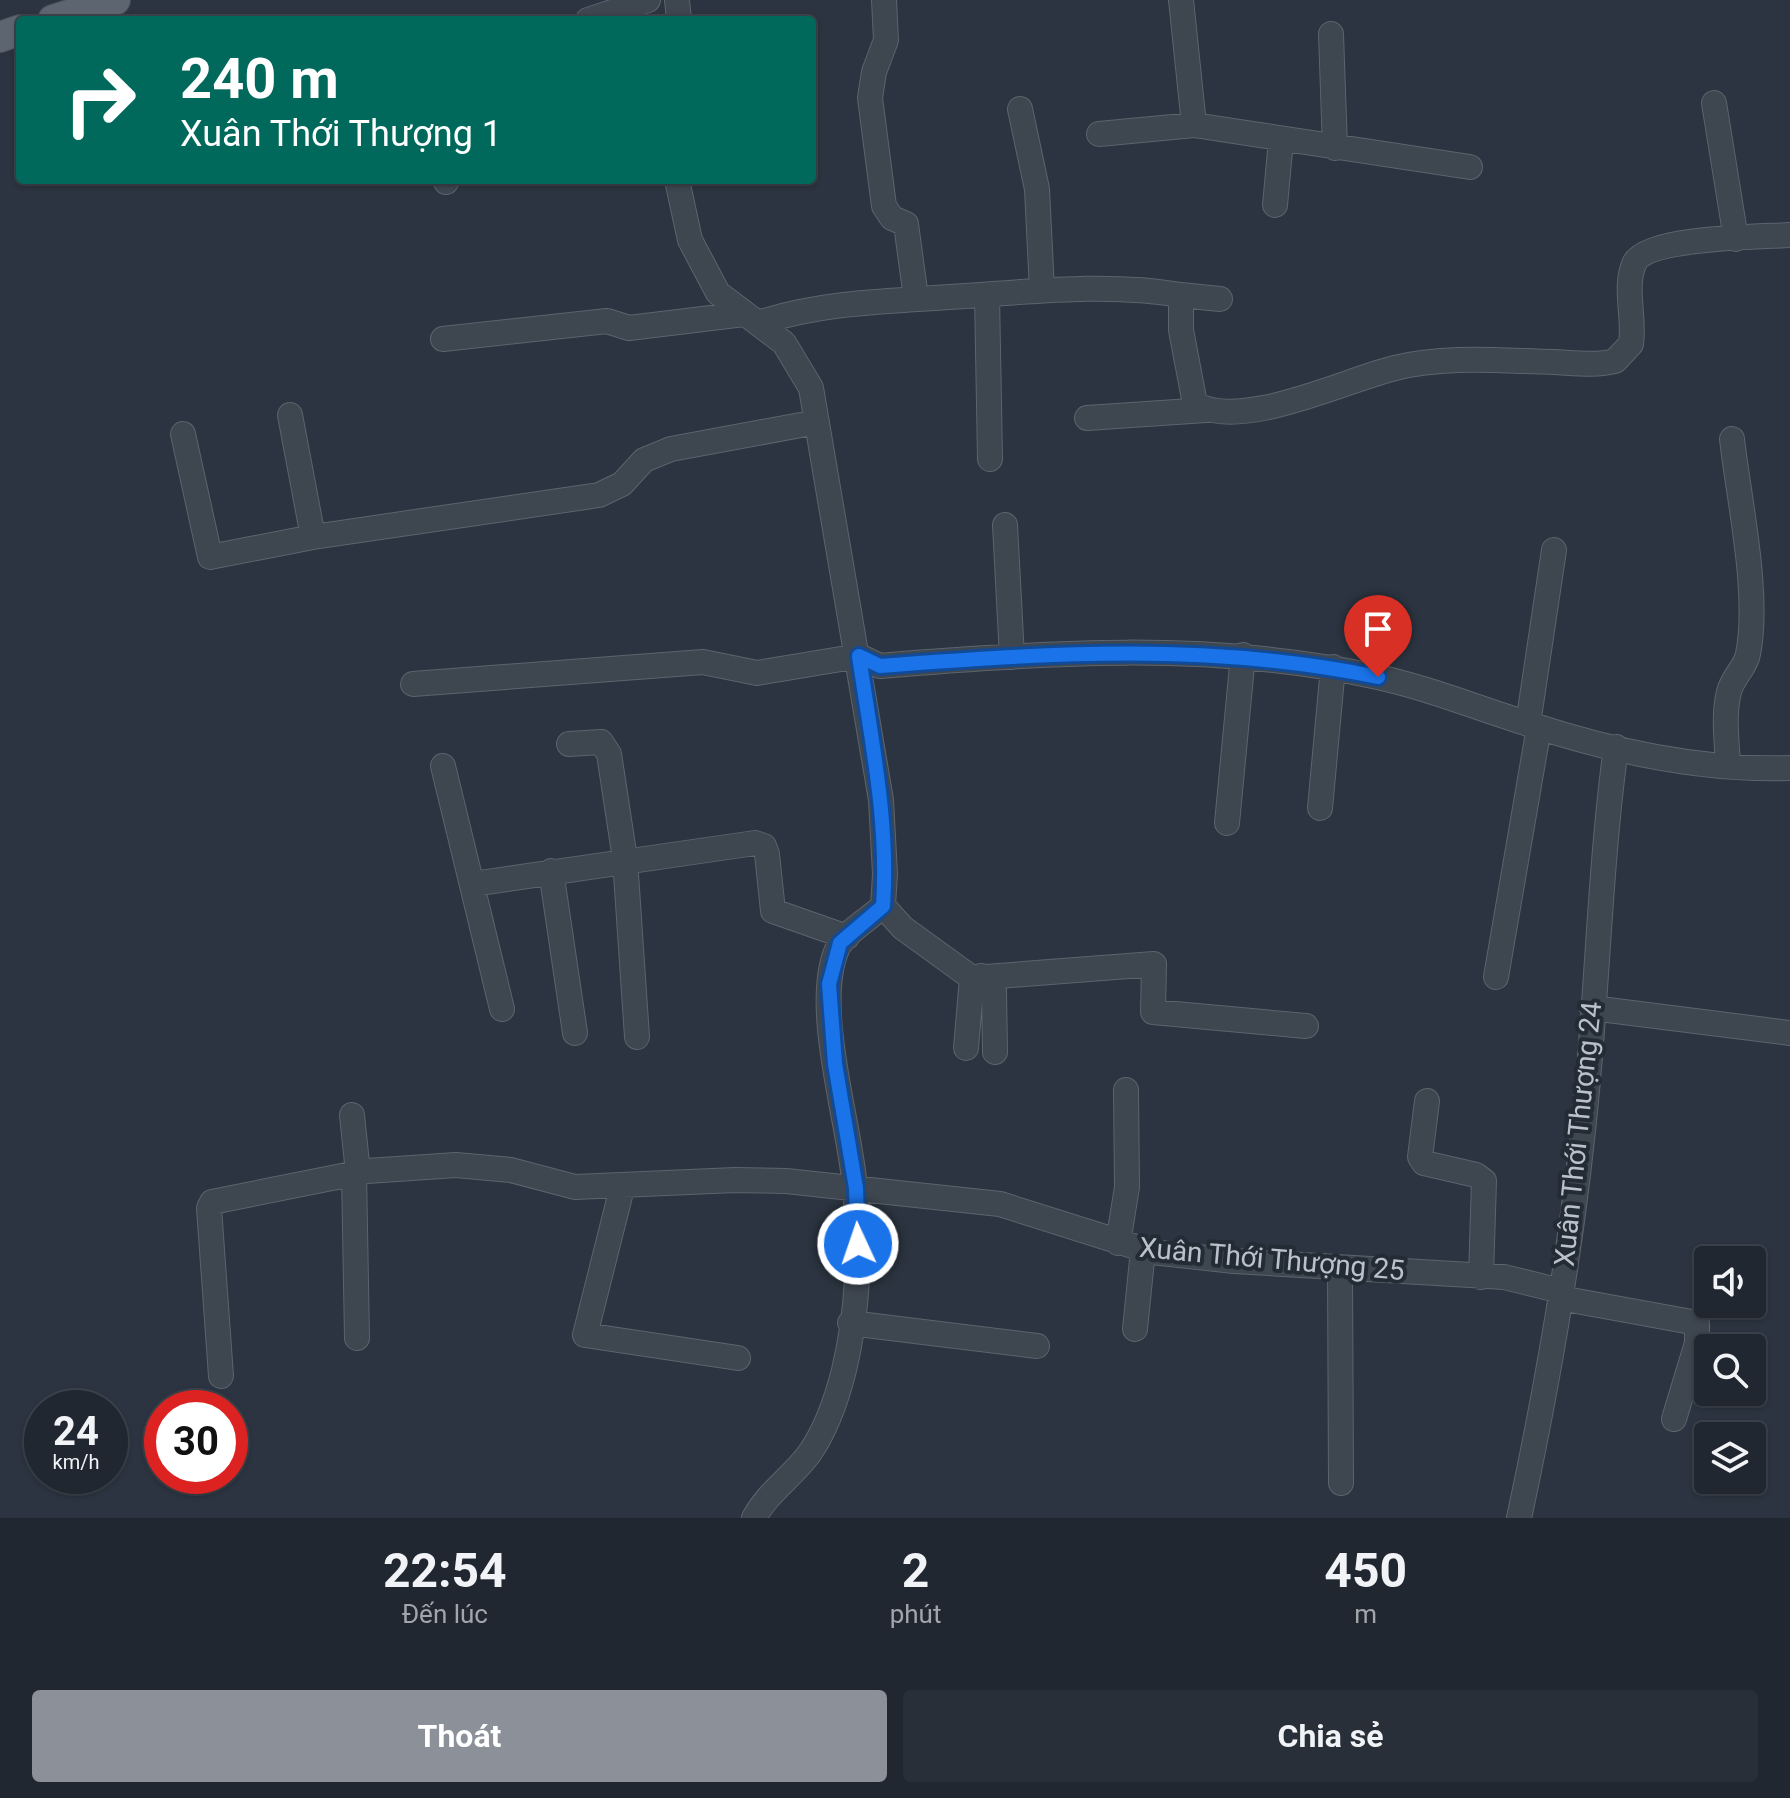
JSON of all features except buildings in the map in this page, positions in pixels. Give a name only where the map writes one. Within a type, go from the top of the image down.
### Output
[{"type":"main road","points":[[65,16],[115,0]]},
{"type":"street","points":[[600,16],[648,0]]},
{"type":"street","points":[[884,0],[886,40],[874,72],[870,98],[884,206],[892,218],[906,224],[916,298]]},
{"type":"street","points":[[1181,0],[1194,125]]},
{"type":"street","points":[[1331,34],[1335,148]]},
{"type":"street","points":[[1714,103],[1736,239]]},
{"type":"street","points":[[1020,109],[1039,204],[1042,290]]},
{"type":"street","points":[[1099,134],[1194,125],[1470,167]]},
{"type":"street","points":[[1275,205],[1281,140]]},
{"type":"street","points":[[678,184],[690,240],[718,293],[784,343],[811,388],[859,656],[881,800],[885,874],[883,906],[840,943],[833,961],[830,997],[835,1064],[856,1188],[858,1244],[844,1367],[823,1429],[809,1454],[768,1495],[754,1518]]},
{"type":"street","points":[[1087,418],[1206,410],[1248,411],[1410,366],[1482,361],[1615,361],[1631,344],[1630,283],[1637,258],[1662,246],[1790,235]]},
{"type":"street","points":[[443,339],[607,321],[629,328],[751,318],[916,298],[1042,290],[1132,290],[1220,299]]},
{"type":"street","points":[[987,295],[990,459]]},
{"type":"street","points":[[1181,295],[1181,330],[1195,404],[1206,410]]},
{"type":"street","points":[[290,415],[313,537]]},
{"type":"street","points":[[183,434],[210,557],[313,537],[599,495],[622,484],[644,460],[671,449],[817,422]]},
{"type":"street","points":[[1728,765],[1726,724],[1729,691],[1748,657],[1750,631],[1749,584],[1732,439]]},
{"type":"street","points":[[1005,525],[1012,657]]},
{"type":"street","points":[[1496,977],[1534,726],[1554,550]]},
{"type":"street","points":[[413,684],[703,662],[757,673],[859,656],[880,666],[1012,657],[1183,651],[1333,667],[1428,690],[1534,726],[1689,762],[1790,768]]},
{"type":"street","points":[[1227,823],[1243,655]]},
{"type":"street","points":[[1320,808],[1333,667]]},
{"type":"street","points":[[569,744],[595,741],[606,746],[625,859],[637,1037]]},
{"type":"street","name":"Xuân Thới Thượng 24","points":[[1519,1518],[1575,1203],[1602,847],[1616,747]]},
{"type":"street","points":[[443,766],[502,1009]]},
{"type":"street","points":[[473,884],[625,859],[755,843],[764,846],[767,854],[773,911],[847,937]]},
{"type":"street","points":[[551,871],[575,1033]]},
{"type":"street","points":[[883,906],[903,928],[994,990],[995,1052]]},
{"type":"street","points":[[977,977],[1154,964],[1153,1012],[1306,1026]]},
{"type":"street","points":[[966,1048],[977,977]]},
{"type":"street","points":[[1592,1008],[1790,1033]]},
{"type":"street","points":[[1118,1243],[1127,1187],[1126,1090]]},
{"type":"street","points":[[1427,1101],[1420,1148],[1424,1163],[1476,1175],[1484,1181],[1481,1277]]},
{"type":"street","points":[[352,1115],[356,1173],[357,1338]]},
{"type":"street","name":"Xuân Thới Thượng 25","points":[[221,1376],[211,1204],[221,1197],[356,1173],[477,1165],[511,1170],[575,1187],[622,1188],[735,1180],[856,1188],[1000,1204],[1143,1250],[1340,1268],[1504,1277],[1560,1294],[1697,1323],[1697,1343],[1674,1419]]},
{"type":"street","points":[[622,1188],[585,1335],[738,1358]]},
{"type":"street","points":[[1135,1329],[1143,1250]]},
{"type":"street","points":[[1340,1268],[1341,1483]]},
{"type":"street","points":[[850,1323],[1037,1346]]},
{"type":"route","points":[[858,1244],[856,1188],[835,1064],[829,984],[840,943],[883,906],[885,874],[881,800],[859,656],[880,666],[949,660],[1183,651],[1310,663],[1378,677]]}]
